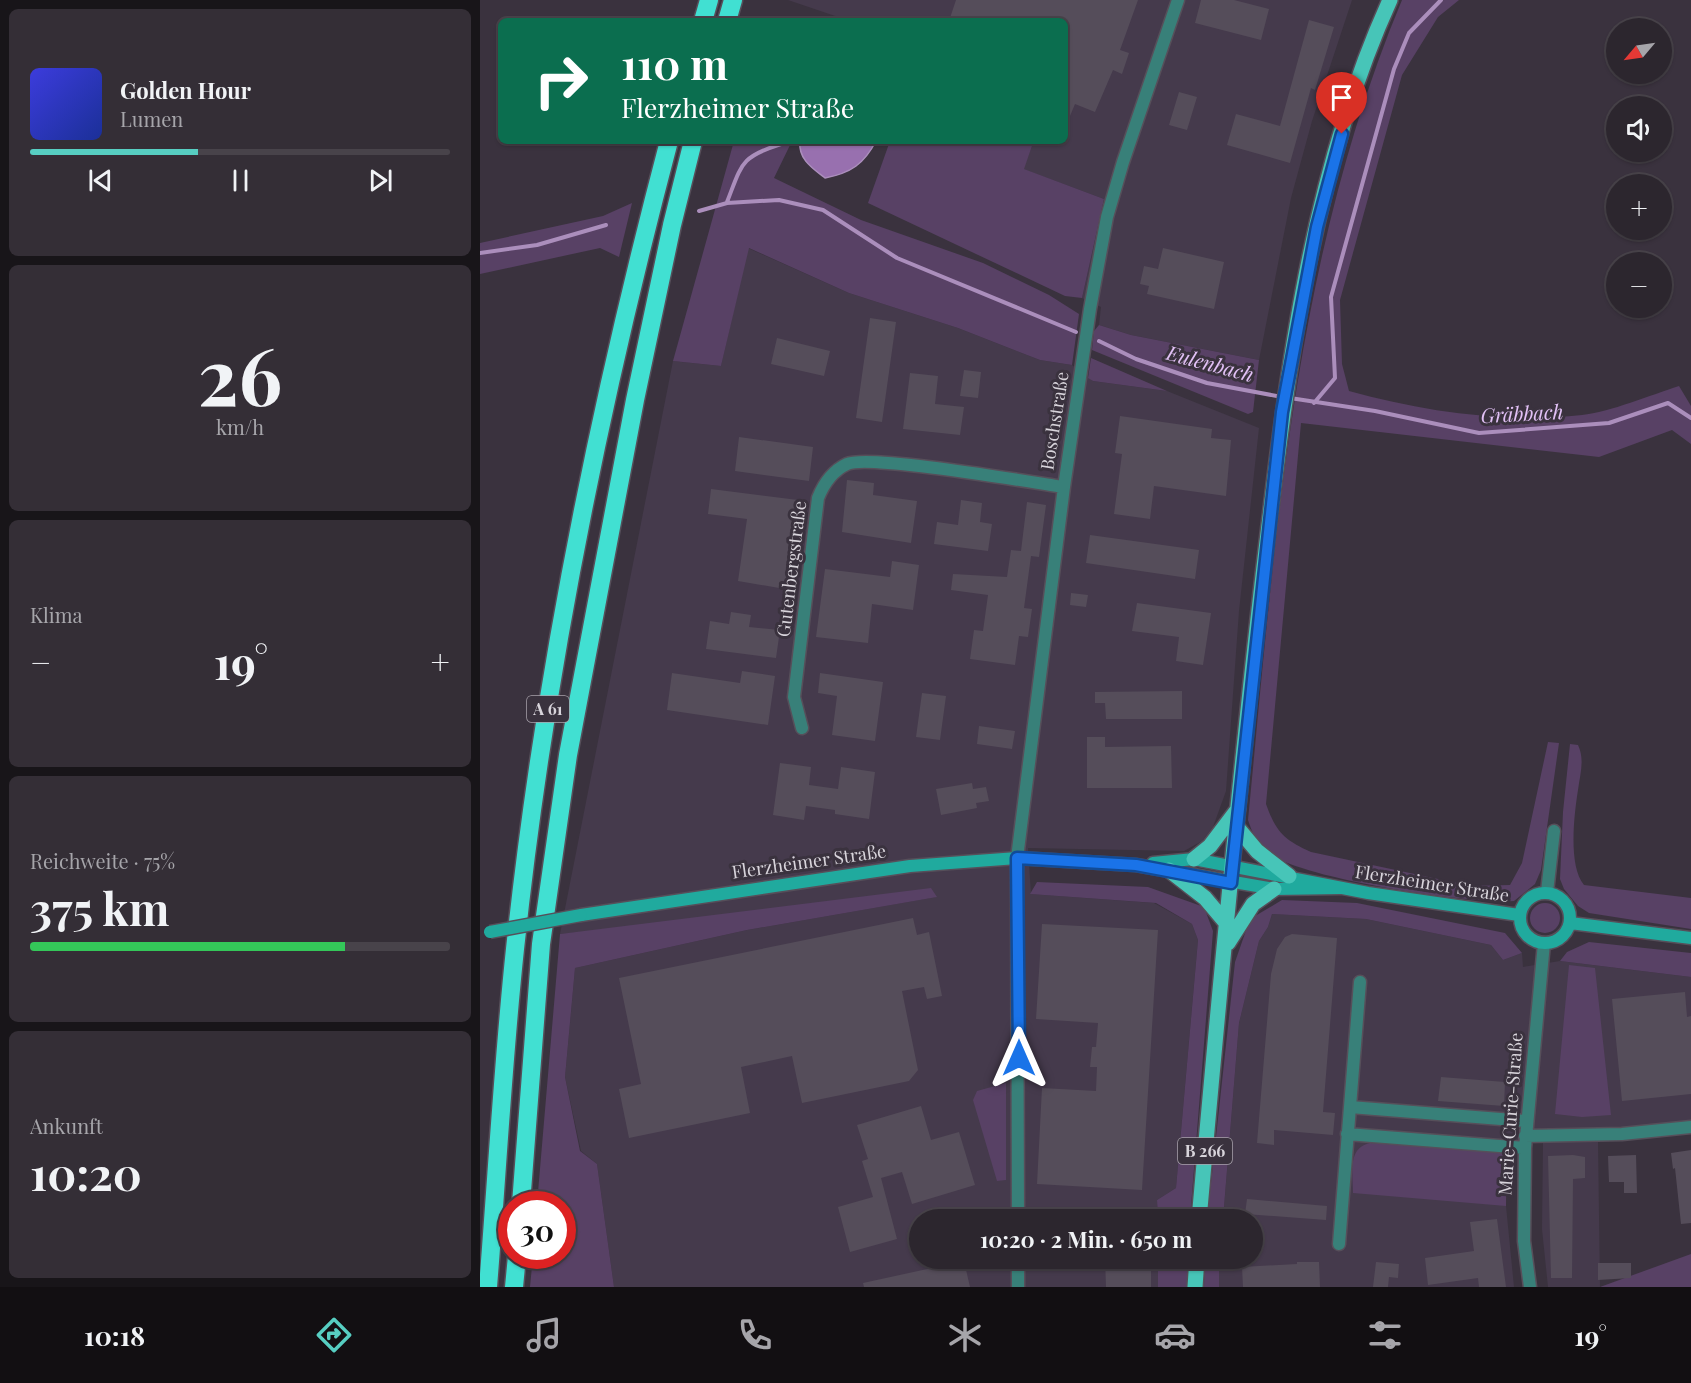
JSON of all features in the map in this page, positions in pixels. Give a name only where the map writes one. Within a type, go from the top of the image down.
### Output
[{"type":"highway","points":[[704,18],[709,0]]},
{"type":"highway","points":[[728,18],[733,0]]},
{"type":"highway","name":"A 61","points":[[488,1287],[514,950],[541,750],[604,405],[668,144]]},
{"type":"highway","name":"A 61","points":[[522,1191],[541,945],[568,755],[635,400],[672,225],[692,144]]},
{"type":"highway","points":[[514,1287],[516,1269]]},
{"type":"main road","name":"B 266","points":[[1200,1209],[1236,826],[1282,412],[1319,217],[1357,85],[1390,0]]},
{"type":"main road","points":[[1194,859],[1210,846],[1238,809]]},
{"type":"main road","points":[[1236,826],[1257,851],[1289,876]]},
{"type":"main road","name":"Flerzheimer Straße","points":[[485,932],[581,915],[865,872],[1017,858],[1136,865],[1274,889],[1340,888]]},
{"type":"main road","name":"Flerzheimer Straße","points":[[1136,865],[1194,859],[1289,876],[1340,888],[1519,915]]},
{"type":"main road","points":[[1169,870],[1205,898],[1227,924]]},
{"type":"main road","points":[[1225,949],[1253,904],[1274,889]]},
{"type":"main road","name":"Flerzheimer Straße","points":[[1544,943],[1528,937],[1520,923],[1519,915],[1525,900],[1539,892],[1547,892]]},
{"type":"main road","points":[[1544,943],[1560,938],[1570,923],[1568,906],[1562,899],[1547,892]]},
{"type":"main road","points":[[1570,923],[1691,938]]},
{"type":"main road","points":[[1195,1287],[1196,1269]]},
{"type":"street","name":"Boschstraße","points":[[1018,1209],[1017,858],[1064,487],[1090,309],[1107,217],[1123,162],[1178,0]]},
{"type":"street","name":"Gutenbergstraße","points":[[802,728],[794,697],[818,498],[826,480],[834,472],[848,463],[881,462],[1064,487]]},
{"type":"street","points":[[1547,892],[1554,831]]},
{"type":"street","name":"Marie-Curie-Straße","points":[[1530,1287],[1524,1241],[1525,1142],[1544,943]]},
{"type":"street","points":[[1339,1244],[1360,982]]},
{"type":"street","points":[[1350,1107],[1526,1120]]},
{"type":"street","points":[[1347,1134],[1525,1142],[1691,1127]]},
{"type":"street","points":[[1018,1269],[1018,1287]]},
{"type":"shaded area","points":[[788,0],[1352,0],[1312,121],[1291,198],[1259,360],[1131,335],[1099,325],[1101,307],[1082,298],[1104,199],[1023,169],[1032,146],[1026,144],[1068,144],[1068,18],[841,18]]},
{"type":"shaded area","points":[[1402,0],[1459,0],[1438,17],[1402,75],[1340,300],[1342,364],[1349,391],[1435,410],[1523,418],[1593,413],[1679,386],[1691,406],[1691,444],[1672,430],[1599,457],[1301,423],[1266,804],[1270,814],[1282,834],[1311,852],[1471,886],[1510,885],[1522,863],[1548,742],[1559,743],[1541,870],[1535,884],[1514,901],[1425,894],[1386,888],[1313,871],[1285,862],[1266,852],[1255,838],[1248,820],[1280,507],[1294,404],[1312,301],[1336,199],[1365,99]]},
{"type":"shaded area","points":[[733,144],[791,144],[774,178],[861,220],[983,263],[1049,295],[1079,314],[1072,365],[1040,360],[958,328],[849,293],[749,248],[721,366],[673,361]]},
{"type":"shaded area","points":[[800,144],[874,144],[867,156],[856,166],[825,178],[811,167],[801,153]]},
{"type":"shaded area","points":[[889,144],[1026,144],[1032,146],[1024,169],[1104,199],[1082,298],[1065,296],[868,203]]},
{"type":"shaded area","points":[[632,203],[619,257],[600,248],[480,274],[480,243],[603,216]]},
{"type":"shaded area","points":[[748,248],[849,293],[958,328],[1040,360],[1072,365],[1093,381],[1167,391],[1259,428],[1239,611],[1226,791],[1213,827],[1202,841],[1184,851],[1028,848],[1031,894],[1154,903],[1192,924],[1198,940],[1176,1188],[1157,1200],[1157,1209],[909,1209],[909,1269],[1158,1269],[1158,1287],[614,1287],[597,1164],[581,1151],[565,1077],[575,968],[747,930],[936,897],[560,934],[673,361],[721,366]]},
{"type":"shaded area","points":[[1099,325],[1131,335],[1259,360],[1253,412],[1248,414],[1092,350],[1094,331]]},
{"type":"shaded area","points":[[1091,358],[1167,391],[1093,381],[1088,378]]},
{"type":"shaded area","points":[[1570,744],[1578,745],[1581,756],[1575,813],[1574,853],[1579,876],[1584,885],[1691,898],[1691,929],[1589,913],[1578,906],[1564,889],[1560,879],[1563,812]]},
{"type":"shaded area","points":[[1037,882],[1148,887],[1204,907],[1213,931],[1191,1209],[1157,1209],[1157,1200],[1176,1188],[1198,940],[1192,924],[1156,903],[1030,894]]},
{"type":"shaded area","points":[[931,888],[937,897],[747,930],[575,968],[565,1077],[580,1151],[597,1164],[614,1287],[530,1287],[532,1269],[576,1269],[576,1191],[538,1191],[560,934]]},
{"type":"shaded area","points":[[1282,900],[1357,903],[1505,933],[1522,953],[1503,960],[1491,945],[1366,919],[1272,914],[1268,927],[1259,941],[1239,1023],[1224,1209],[1208,1209],[1235,962],[1250,919]]},
{"type":"shaded area","points":[[1545,903],[1551,904],[1559,912],[1559,924],[1551,932],[1545,933],[1539,932],[1531,924],[1530,918],[1531,912],[1539,904]]},
{"type":"shaded area","points":[[1272,914],[1366,919],[1491,945],[1503,960],[1522,953],[1523,967],[1560,961],[1691,977],[1691,1134],[1598,1142],[1600,1287],[1548,1287],[1542,1229],[1543,1143],[1508,1140],[1506,1206],[1514,1287],[1219,1287],[1219,1269],[1263,1269],[1263,1209],[1224,1209],[1239,1023],[1259,941],[1268,927]]},
{"type":"shaded area","points":[[1589,942],[1691,953],[1691,977],[1560,961],[1567,952]]},
{"type":"shaded area","points":[[1569,965],[1595,968],[1611,1115],[1582,1117],[1555,1114]]},
{"type":"shaded area","points":[[1006,1083],[1006,1180],[997,1181],[973,1100],[977,1091]]},
{"type":"shaded area","points":[[1370,1143],[1501,1152],[1506,1160],[1506,1206],[1353,1193],[1352,1170],[1355,1156],[1358,1150]]},
{"type":"shaded area","points":[[1691,1254],[1691,1287],[1600,1287]]},
{"type":"shaded area","points":[[1158,1269],[1189,1269],[1188,1287],[1158,1287]]},
{"type":"shaded area","points":[[1205,1269],[1219,1269],[1219,1287],[1204,1287]]},
{"type":"building","points":[[956,0],[1138,0],[1120,50],[1129,53],[1122,74],[1113,70],[1095,112],[1075,104],[1068,121],[1068,18],[950,18]]},
{"type":"building","points":[[1201,0],[1234,0],[1269,9],[1261,40],[1195,23]]},
{"type":"building","points":[[1309,20],[1334,27],[1315,90],[1311,88],[1290,163],[1227,145],[1236,114],[1280,126]]},
{"type":"building","points":[[1179,92],[1197,97],[1187,130],[1169,125]]},
{"type":"building","points":[[1163,248],[1224,262],[1214,309],[1147,294],[1149,286],[1140,284],[1144,266],[1158,269]]},
{"type":"building","points":[[870,318],[896,322],[882,422],[856,418]]},
{"type":"building","points":[[777,338],[830,351],[824,376],[771,364]]},
{"type":"building","points":[[964,370],[981,372],[978,398],[960,396]]},
{"type":"building","points":[[910,373],[938,376],[935,404],[964,407],[960,435],[903,429]]},
{"type":"building","points":[[1120,416],[1212,429],[1211,438],[1231,440],[1226,496],[1154,486],[1150,519],[1114,514],[1122,454],[1115,453]]},
{"type":"building","points":[[739,437],[813,447],[809,481],[735,471]]},
{"type":"building","points":[[847,480],[874,483],[873,495],[917,501],[911,543],[842,532]]},
{"type":"building","points":[[711,489],[798,500],[785,589],[738,581],[747,519],[708,514]]},
{"type":"building","points":[[961,500],[982,503],[980,522],[992,524],[988,551],[934,544],[937,522],[958,525]]},
{"type":"building","points":[[1027,502],[1046,505],[1039,557],[1031,556],[1024,608],[1032,609],[1028,637],[1019,636],[1015,665],[970,659],[974,630],[983,631],[988,595],[951,590],[953,574],[1007,577],[1011,550],[1021,551]]},
{"type":"building","points":[[1090,535],[1199,550],[1195,579],[1086,563]]},
{"type":"building","points":[[892,561],[919,565],[913,610],[872,604],[868,643],[816,637],[825,569],[890,577]]},
{"type":"building","points":[[1071,593],[1088,595],[1086,607],[1070,605]]},
{"type":"building","points":[[1137,603],[1211,613],[1203,665],[1176,661],[1179,637],[1132,631]]},
{"type":"building","points":[[731,612],[751,615],[749,627],[780,630],[776,658],[706,649],[710,621],[729,624]]},
{"type":"building","points":[[742,671],[775,676],[768,725],[667,710],[672,673],[740,683]]},
{"type":"building","points":[[820,673],[883,682],[875,741],[832,735],[837,696],[818,693]]},
{"type":"building","points":[[1182,691],[1182,719],[1106,719],[1105,703],[1095,703],[1095,692]]},
{"type":"building","points":[[922,693],[946,696],[940,740],[916,737]]},
{"type":"building","points":[[979,726],[1015,731],[1012,749],[977,744]]},
{"type":"building","points":[[1087,737],[1105,737],[1105,747],[1171,746],[1172,788],[1087,788]]},
{"type":"building","points":[[780,763],[811,767],[809,785],[838,789],[841,767],[875,772],[869,819],[835,814],[835,810],[806,806],[804,820],[773,815]]},
{"type":"building","points":[[972,783],[973,789],[986,787],[989,801],[976,803],[977,808],[941,815],[936,789]]},
{"type":"building","points":[[913,918],[917,935],[929,932],[942,996],[927,999],[924,987],[902,991],[918,1070],[909,1081],[802,1103],[792,1056],[741,1067],[750,1113],[629,1138],[619,1089],[641,1084],[619,978]]},
{"type":"building","points":[[1042,924],[1158,930],[1142,1190],[1037,1184],[1042,1088],[1096,1091],[1097,1067],[1090,1067],[1092,1047],[1096,1047],[1098,1023],[1036,1019]]},
{"type":"building","points":[[1292,934],[1337,938],[1323,1112],[1335,1113],[1333,1135],[1274,1130],[1274,1145],[1257,1143],[1271,974],[1277,949],[1285,937]]},
{"type":"building","points":[[1685,992],[1687,1017],[1691,1016],[1691,1094],[1622,1101],[1612,999]]},
{"type":"building","points":[[1441,1077],[1505,1082],[1504,1106],[1438,1101]]},
{"type":"building","points":[[921,1106],[931,1140],[959,1132],[975,1185],[912,1204],[902,1172],[881,1178],[897,1239],[850,1252],[838,1207],[873,1197],[862,1161],[868,1159],[857,1125]]},
{"type":"building","points":[[1691,1150],[1691,1223],[1681,1224],[1675,1168],[1673,1169],[1671,1153]]},
{"type":"building","points":[[1636,1155],[1637,1193],[1624,1193],[1624,1182],[1609,1182],[1608,1156]]},
{"type":"building","points":[[1548,1156],[1585,1157],[1585,1178],[1573,1179],[1572,1278],[1551,1278]]},
{"type":"building","points":[[1247,1199],[1327,1206],[1326,1220],[1263,1215],[1263,1209],[1246,1209]]},
{"type":"building","points":[[1129,1207],[1129,1209],[1053,1209]]},
{"type":"building","points":[[1497,1219],[1506,1287],[1479,1287],[1478,1278],[1428,1285],[1425,1258],[1474,1251],[1470,1222]]},
{"type":"building","points":[[1297,1262],[1319,1262],[1320,1287],[1243,1287],[1242,1269],[1263,1269],[1263,1266],[1297,1264]]},
{"type":"building","points":[[1376,1262],[1399,1264],[1398,1278],[1389,1277],[1388,1287],[1373,1287]]},
{"type":"building","points":[[1598,1263],[1631,1263],[1631,1278],[1598,1280]]},
{"type":"building","points":[[927,1269],[966,1269],[970,1287],[864,1287],[863,1283]]},
{"type":"building","points":[[1105,1269],[1151,1269],[1151,1287],[1106,1287]]},
{"type":"waterway","name":"Eulenbach","points":[[1314,403],[1335,378],[1331,297],[1394,69],[1409,33],[1441,0]]},
{"type":"waterway","points":[[727,202],[744,164],[757,153],[781,144]]},
{"type":"waterway","name":"Eulenbach","points":[[699,211],[727,203],[779,200],[823,210],[897,258],[1076,332]]},
{"type":"waterway","name":"Eulenbach","points":[[480,253],[537,245],[606,225]]},
{"type":"waterway","name":"Eulenbach","points":[[1099,341],[1136,359],[1207,383],[1282,397]]},
{"type":"waterway","name":"Gräbbach","points":[[1290,398],[1375,411],[1479,433],[1609,423],[1668,403],[1691,418]]},
{"type":"route","points":[[1019,1058],[1017,858],[1136,865],[1231,883],[1282,412],[1317,227],[1342,134]]}]
